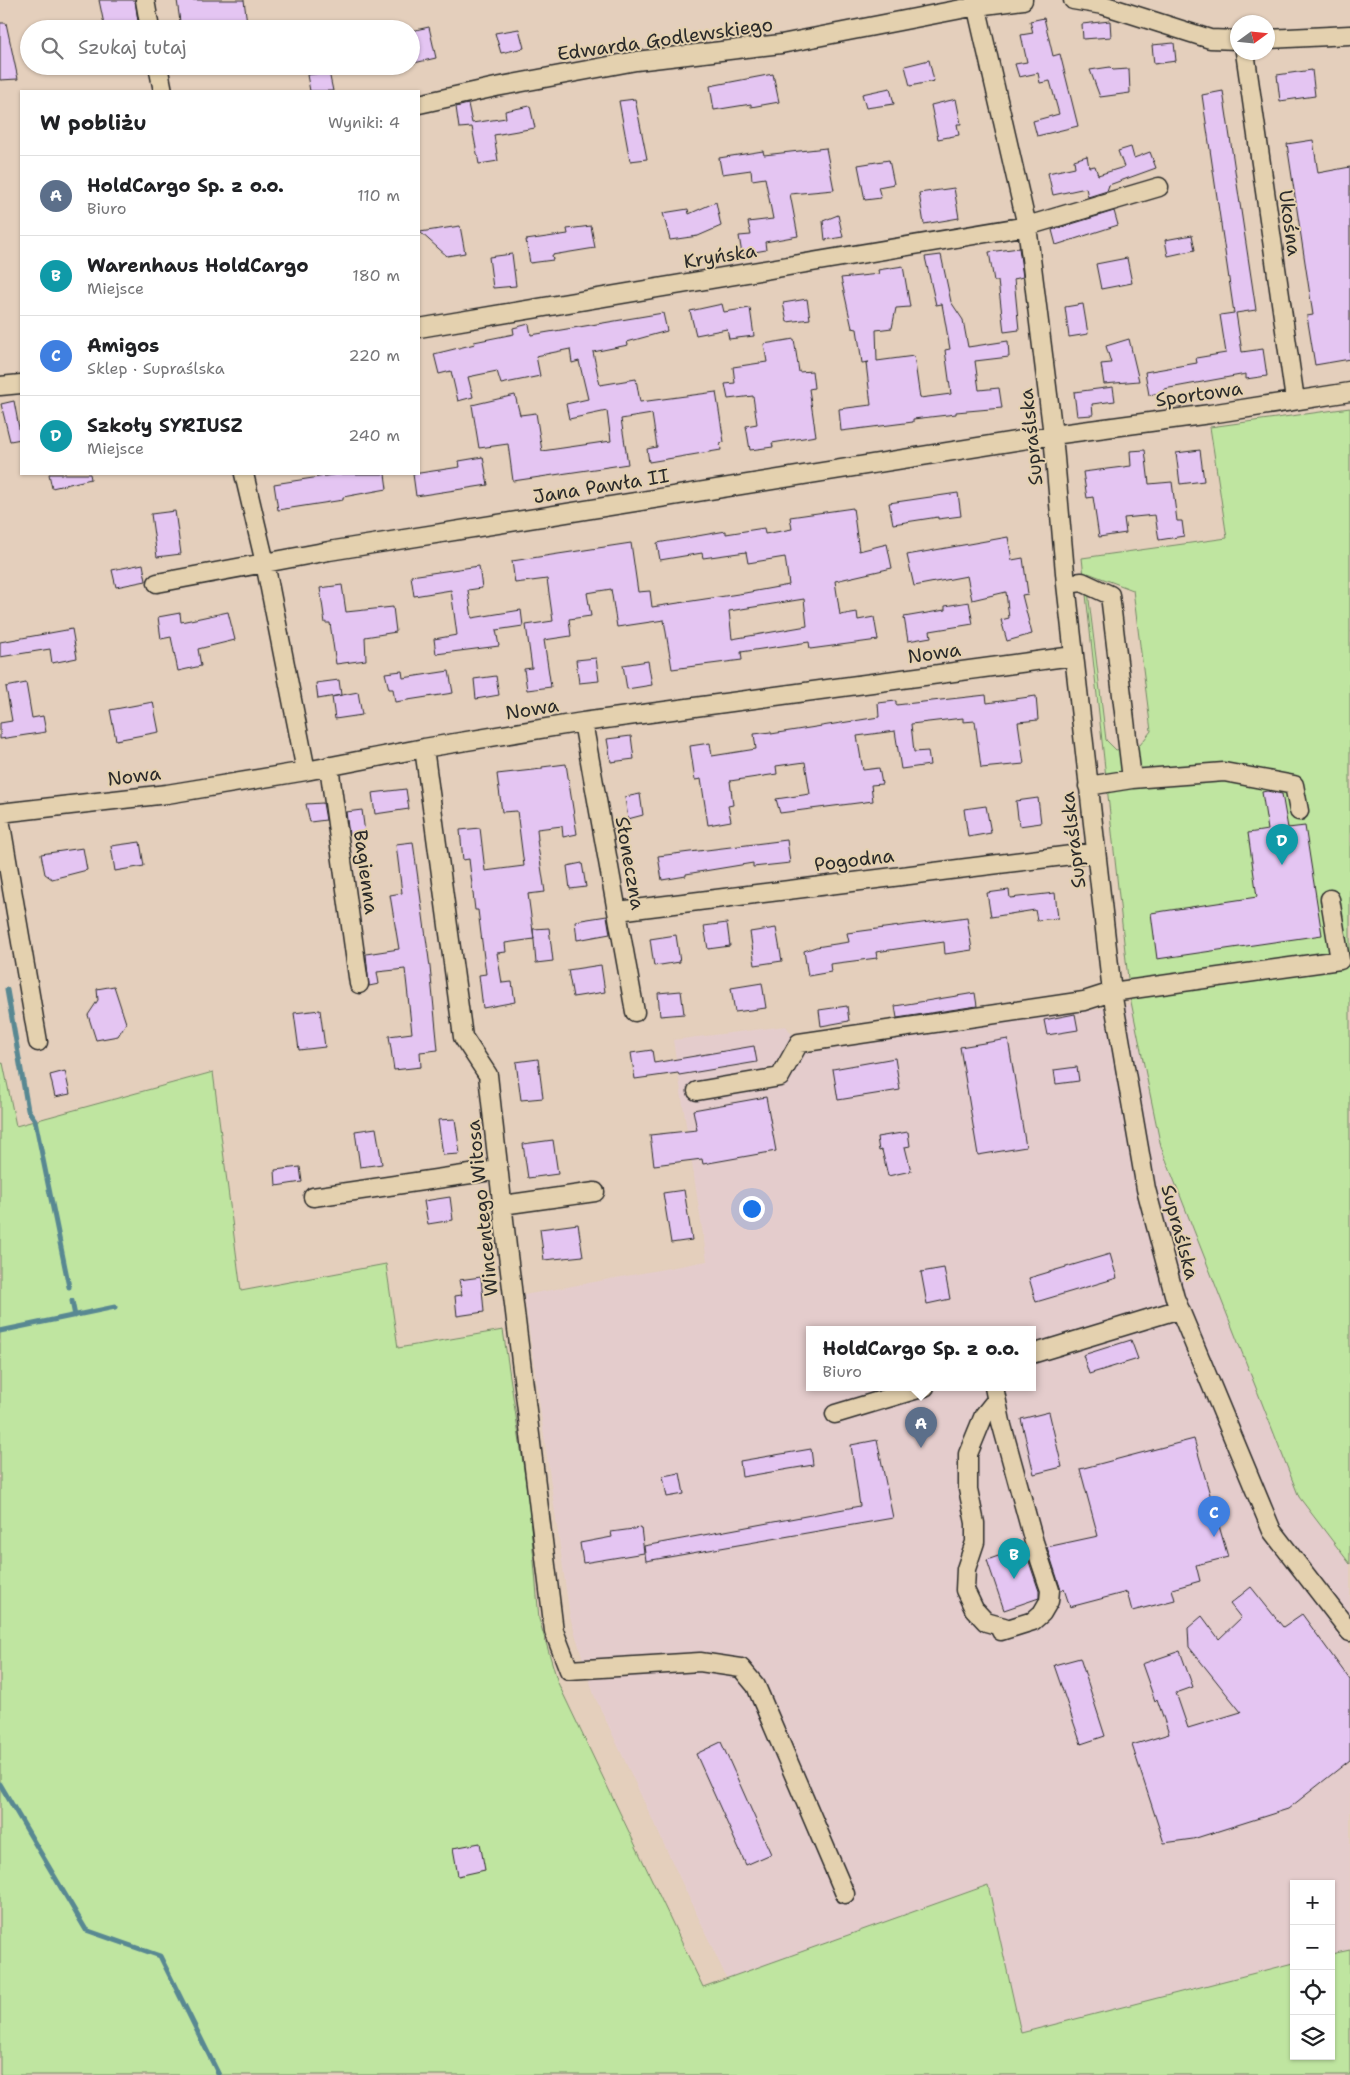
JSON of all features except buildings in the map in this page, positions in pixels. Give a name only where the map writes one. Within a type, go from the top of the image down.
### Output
[{"type":"street","points":[[145,0],[148,20]]},
{"type":"street","name":"Edwarda Godlewskiego","points":[[420,104],[636,61],[782,44],[976,3],[1023,0]]},
{"type":"street","points":[[1073,0],[1103,5],[1210,39],[1230,40]]},
{"type":"street","name":"Supraślska","points":[[976,3],[1027,226],[1053,435],[1073,656],[1112,992],[1146,1189],[1175,1298],[1272,1531],[1350,1632]]},
{"type":"street","points":[[1275,38],[1350,35]]},
{"type":"street","name":"Ukośna","points":[[1246,60],[1295,400]]},
{"type":"street","points":[[160,75],[163,90]]},
{"type":"street","name":"Kryńska","points":[[420,328],[1027,226],[1159,187]]},
{"type":"street","points":[[0,386],[20,384]]},
{"type":"street","name":"Sportowa","points":[[1053,435],[1350,392]]},
{"type":"street","name":"Jana Pawła II","points":[[157,583],[329,550],[1053,435]]},
{"type":"street","points":[[244,475],[265,563],[306,771]]},
{"type":"street","points":[[1066,584],[1082,582],[1110,595],[1132,778]]},
{"type":"street","name":"Nowa","points":[[0,813],[167,794],[583,722],[1073,656]]},
{"type":"street","name":"Słoneczna","points":[[583,722],[635,1012]]},
{"type":"street","name":"Wincentego Witosa","points":[[424,748],[463,1037],[488,1075],[554,1631],[569,1670],[700,1662],[741,1668],[756,1686],[845,1894]]},
{"type":"street","name":"Bagienna","points":[[329,766],[359,984]]},
{"type":"street","points":[[1088,786],[1132,778],[1224,772],[1294,785],[1299,811]]},
{"type":"street","points":[[0,819],[38,1042]]},
{"type":"street","name":"Pogodna","points":[[618,911],[1096,852]]},
{"type":"street","points":[[697,1091],[780,1077],[799,1044],[1084,1001],[1112,992],[1340,960],[1330,899]]},
{"type":"street","points":[[314,1197],[498,1170]]},
{"type":"street","points":[[502,1205],[595,1192]]},
{"type":"street","points":[[1036,1353],[1180,1309]]},
{"type":"street","points":[[835,1414],[912,1391]]},
{"type":"street","points":[[995,1394],[1000,1422],[1034,1542],[1050,1590],[1049,1601],[1042,1613],[1033,1621],[1001,1630],[1004,1627],[986,1622],[974,1609],[965,1590],[966,1569],[975,1542],[975,1523],[968,1489],[968,1454],[995,1394]]},
{"type":"shaded area","points":[[1131,1004],[1161,1147],[1304,1503],[1350,1564],[1350,1950],[1335,1953],[1335,1880],[1290,1880],[1290,1964],[1021,2033],[988,1885],[727,1979],[594,1695],[570,1617],[524,1295],[707,1261],[673,1040],[786,1026],[805,1053]]},
{"type":"green space","points":[[1350,408],[1350,1564],[1299,1497],[1161,1147],[1130,997],[1082,558],[1227,538],[1210,427]],"holes":[[[1088,573],[1133,590],[1151,731],[1140,745],[1116,750],[1106,740],[1089,600]]]},
{"type":"green space","points":[[3,1063],[16,1126],[213,1072],[241,1291],[386,1264],[398,1348],[503,1330],[529,1503],[539,1619],[558,1683],[703,1987],[988,1885],[1021,2033],[1290,1964],[1290,2060],[1335,2060],[1335,1953],[1350,1950],[1350,2075],[0,2075],[0,1064]]},
{"type":"waterway","points":[[7,990],[28,1110],[35,1120],[69,1287]]},
{"type":"waterway","points":[[72,1301],[75,1316]]},
{"type":"waterway","points":[[0,1331],[115,1307]]},
{"type":"waterway","points":[[0,1784],[86,1930],[160,1956],[219,2075]]},
{"type":"place","name":"Szkoły SYRIUSZ","points":[[1282,865]]},
{"type":"place","name":"HoldCargo Sp. z o.o.","points":[[921,1448]]},
{"type":"place","name":"Amigos","points":[[1214,1537]]},
{"type":"place","name":"Warenhaus HoldCargo","points":[[1014,1579]]}]
